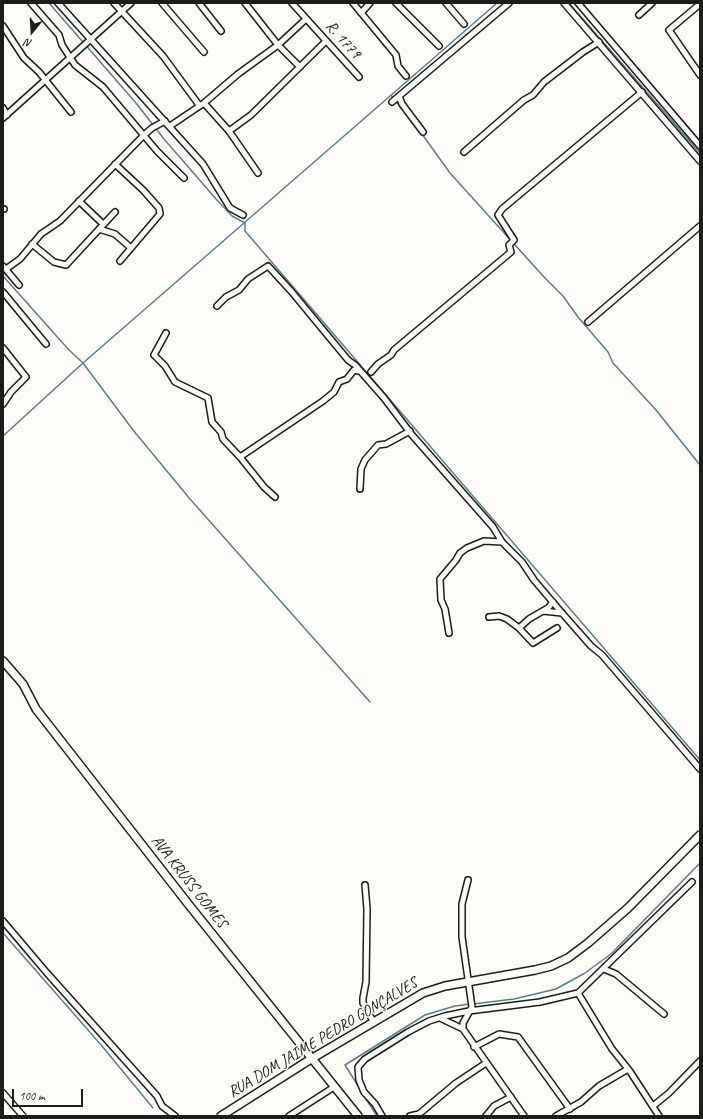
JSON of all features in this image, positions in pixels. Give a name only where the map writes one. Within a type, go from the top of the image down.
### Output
[{"type":"street","points":[[31,3],[59,36],[62,45],[78,68],[91,76],[113,98],[144,135],[184,178]]},
{"type":"street","points":[[58,3],[88,43],[170,126],[209,171],[227,204],[243,215]]},
{"type":"street","points":[[114,3],[163,56],[202,104],[229,131],[258,173]]},
{"type":"street","points":[[5,117],[131,3]]},
{"type":"street","points":[[162,3],[204,52]]},
{"type":"street","points":[[199,3],[221,31]]},
{"type":"street","points":[[245,3],[278,45],[300,67]]},
{"type":"street","name":"R. 1779","points":[[292,3],[359,77]]},
{"type":"street","points":[[353,3],[396,55],[398,66],[406,76]]},
{"type":"street","points":[[361,13],[370,3]]},
{"type":"street","points":[[396,3],[439,46]]},
{"type":"street","points":[[446,3],[464,24]]},
{"type":"street","points":[[392,102],[509,3]]},
{"type":"street","points":[[564,3],[700,161]]},
{"type":"street","points":[[578,3],[700,146]]},
{"type":"street","points":[[639,15],[652,3]]},
{"type":"street","points":[[700,4],[670,30],[700,75]]},
{"type":"street","points":[[170,126],[202,104],[238,74],[278,45],[306,19]]},
{"type":"street","points":[[3,26],[25,59],[45,80],[71,112]]},
{"type":"street","points":[[229,131],[251,115],[326,41]]},
{"type":"street","points":[[464,152],[524,100],[533,95],[544,82],[583,52],[599,42]]},
{"type":"street","points":[[371,372],[378,364],[391,355],[394,350],[511,252],[509,245],[514,240],[498,215],[502,209],[642,92]]},
{"type":"street","points":[[398,97],[423,132]]},
{"type":"street","points":[[3,108],[5,117]]},
{"type":"street","points":[[18,285],[4,267],[20,259],[41,234],[60,221],[144,135],[153,127],[165,121]]},
{"type":"street","points":[[115,164],[143,190],[159,208],[160,214],[120,261]]},
{"type":"street","points":[[79,201],[103,224]]},
{"type":"street","points":[[32,244],[54,262],[66,265],[115,212]]},
{"type":"street","points":[[588,322],[700,226]]},
{"type":"street","points":[[99,229],[115,234],[130,248]]},
{"type":"street","points":[[217,306],[226,297],[239,290],[248,279],[268,266],[291,291],[348,360],[384,398],[410,431],[493,527],[502,542],[522,562],[531,577],[552,602],[591,646],[602,655],[700,769]]},
{"type":"street","points":[[3,292],[46,344]]},
{"type":"street","points":[[166,333],[154,355],[165,366],[175,382],[208,398],[212,422],[221,432],[223,439],[240,457],[264,487],[275,497]]},
{"type":"street","points":[[3,348],[26,377],[11,392],[3,404]]},
{"type":"street","points":[[240,457],[323,401],[334,392],[339,382],[347,380],[354,370],[359,371]]},
{"type":"street","points":[[360,489],[361,469],[365,460],[378,445],[386,444],[410,431]]},
{"type":"street","points":[[448,633],[445,609],[441,600],[440,584],[442,576],[460,554],[467,548],[484,541],[502,542]]},
{"type":"street","points":[[519,628],[548,608],[552,602]]},
{"type":"street","points":[[542,611],[562,613]]},
{"type":"street","points":[[489,617],[503,617],[519,628],[532,643],[557,628]]},
{"type":"street","name":"AVA KRUSS GOMES","points":[[3,661],[23,684],[36,708],[112,807],[311,1059],[358,1116]]},
{"type":"street","name":"RUA DOM JAIME PEDRO GONÇALVES","points":[[221,1116],[230,1114],[311,1059],[422,993],[445,986],[535,970],[551,966],[568,958],[588,943],[628,908],[700,835]]},
{"type":"street","points":[[468,880],[464,892],[462,943],[471,1009],[463,1023],[463,1029],[474,1047],[524,1116]]},
{"type":"street","points":[[382,1116],[375,1104],[363,1091],[358,1075],[360,1064],[386,1045],[428,1022],[440,1018],[471,1009],[509,1008],[578,993],[692,882]]},
{"type":"street","points":[[365,885],[367,909],[366,982],[363,998],[365,1007],[373,1022]]},
{"type":"street","points":[[3,921],[56,984],[157,1096],[162,1106],[174,1116]]},
{"type":"street","points":[[604,969],[616,974],[664,1014]]},
{"type":"street","points":[[578,993],[612,1049],[628,1069],[659,1116]]},
{"type":"street","points":[[440,1018],[463,1029]]},
{"type":"street","points":[[474,1047],[499,1034],[518,1037],[570,1109]]},
{"type":"street","points":[[653,1106],[669,1093],[700,1061]]},
{"type":"street","points":[[410,1116],[421,1112],[451,1086],[486,1063]]},
{"type":"street","points":[[556,1116],[581,1102],[599,1086],[628,1069]]},
{"type":"street","points":[[290,1116],[334,1087]]},
{"type":"street","points":[[4,1095],[23,1116]]},
{"type":"street","points":[[486,1116],[494,1106],[511,1097]]},
{"type":"waterway","points":[[49,3],[136,103],[164,139],[216,199],[232,216],[245,223],[245,231],[700,760]]},
{"type":"waterway","points":[[3,436],[83,363],[497,3]]},
{"type":"waterway","points":[[569,3],[700,153]]},
{"type":"waterway","points":[[391,95],[403,110]]},
{"type":"waterway","points":[[422,134],[450,173],[563,296],[578,317],[608,352],[613,363],[656,410],[700,465]]},
{"type":"waterway","points":[[3,276],[69,350],[83,363],[133,430],[190,499],[370,702]]},
{"type":"waterway","points":[[473,1004],[514,999],[556,989],[585,973],[611,954],[700,863]]},
{"type":"waterway","points":[[3,933],[102,1046],[153,1108]]},
{"type":"waterway","points":[[360,1089],[345,1065],[425,1015],[455,1006],[470,1004]]},
{"type":"waterway","points":[[364,1096],[377,1116]]}]
